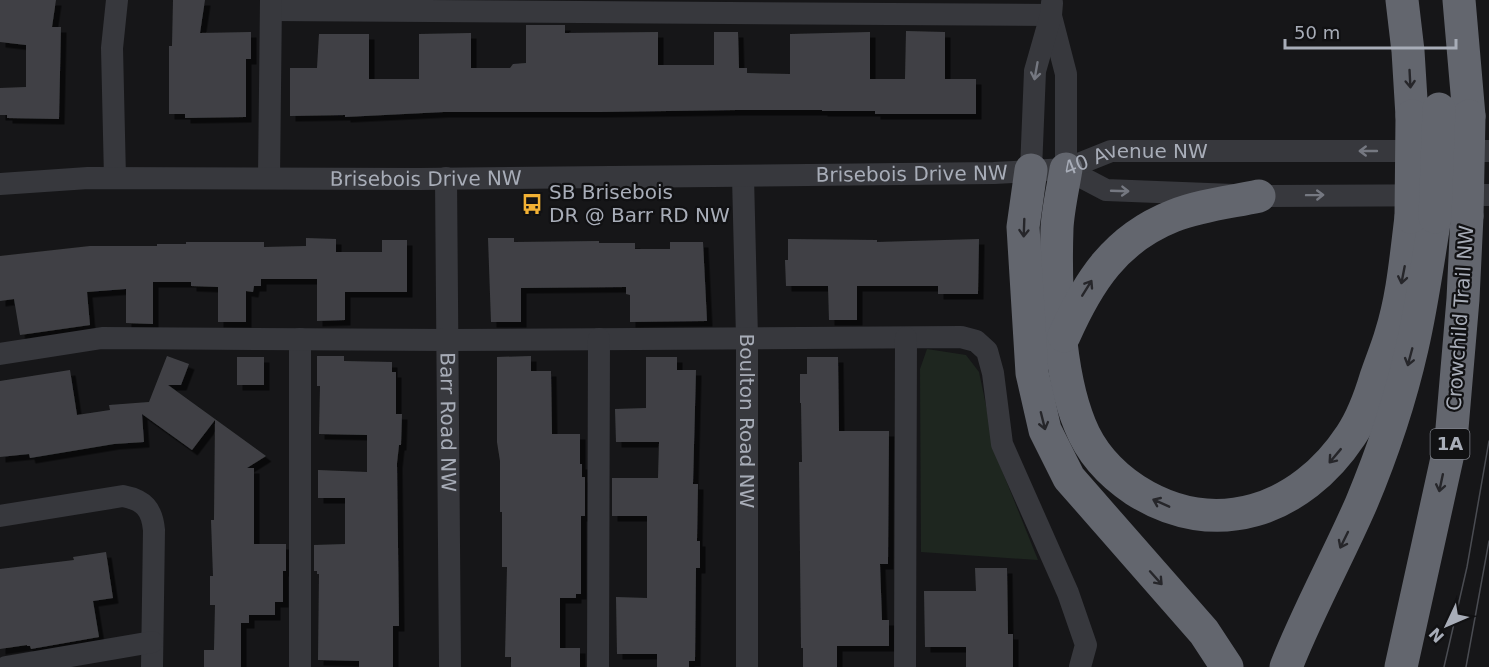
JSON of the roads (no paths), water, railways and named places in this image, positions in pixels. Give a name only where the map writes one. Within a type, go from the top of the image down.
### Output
[{"type":"highway","points":[[1286,667],[1300,632],[1360,505],[1395,413],[1417,327],[1423,217],[1440,114],[1408,51],[1402,0]]},
{"type":"highway","name":"Crowchild Trail NW","points":[[1401,667],[1451,440],[1463,299],[1478,206],[1440,114],[1459,8]]},
{"type":"highway","points":[[1066,169],[1057,226],[1058,291],[1068,384],[1080,427],[1096,454],[1119,478],[1145,496],[1186,512],[1216,516],[1231,515],[1274,504],[1293,493],[1326,466],[1340,450],[1362,414],[1392,332],[1405,268],[1423,217]]},
{"type":"highway","points":[[1031,170],[1023,227],[1032,373],[1044,430],[1069,478],[1204,632],[1227,667]]},
{"type":"highway","points":[[1062,341],[1093,279],[1122,247],[1145,230],[1172,216],[1259,196]]},
{"type":"street","points":[[115,178],[112,48],[117,0]]},
{"type":"street","points":[[269,178],[271,5],[1051,8]]},
{"type":"street","points":[[1051,8],[1066,74],[1066,169]]},
{"type":"street","points":[[1031,170],[1035,71],[1051,8]]},
{"type":"street","name":"40 Avenue NW","points":[[1066,169],[1111,151],[1489,151]]},
{"type":"street","name":"Brisebois Drive NW","points":[[0,184],[115,178],[743,177],[994,173],[1066,169]]},
{"type":"street","name":"40 Avenue NW","points":[[1066,169],[1106,190],[1478,206]]},
{"type":"street","name":"Boulton Road NW","points":[[743,177],[747,338],[747,667]]},
{"type":"street","name":"Barr Road NW","points":[[446,178],[450,667]]},
{"type":"street","points":[[0,354],[102,338],[448,340],[961,337],[976,341],[987,351],[993,373],[1002,444],[1068,593],[1086,645],[1080,667]]},
{"type":"street","points":[[905,667],[906,338]]},
{"type":"street","points":[[300,339],[300,667]]},
{"type":"street","points":[[598,667],[599,339]]},
{"type":"street","points":[[0,516],[123,496],[137,499],[146,506],[153,519],[154,530],[152,667]]},
{"type":"street","points":[[6,667],[152,642]]},
{"type":"tram line","points":[[1444,667],[1467,567],[1489,441]]},
{"type":"tram line","points":[[1466,667],[1489,541]]},
{"type":"place","name":"SB Brisebois DR @ Barr RD NW","points":[[532,204]]}]
